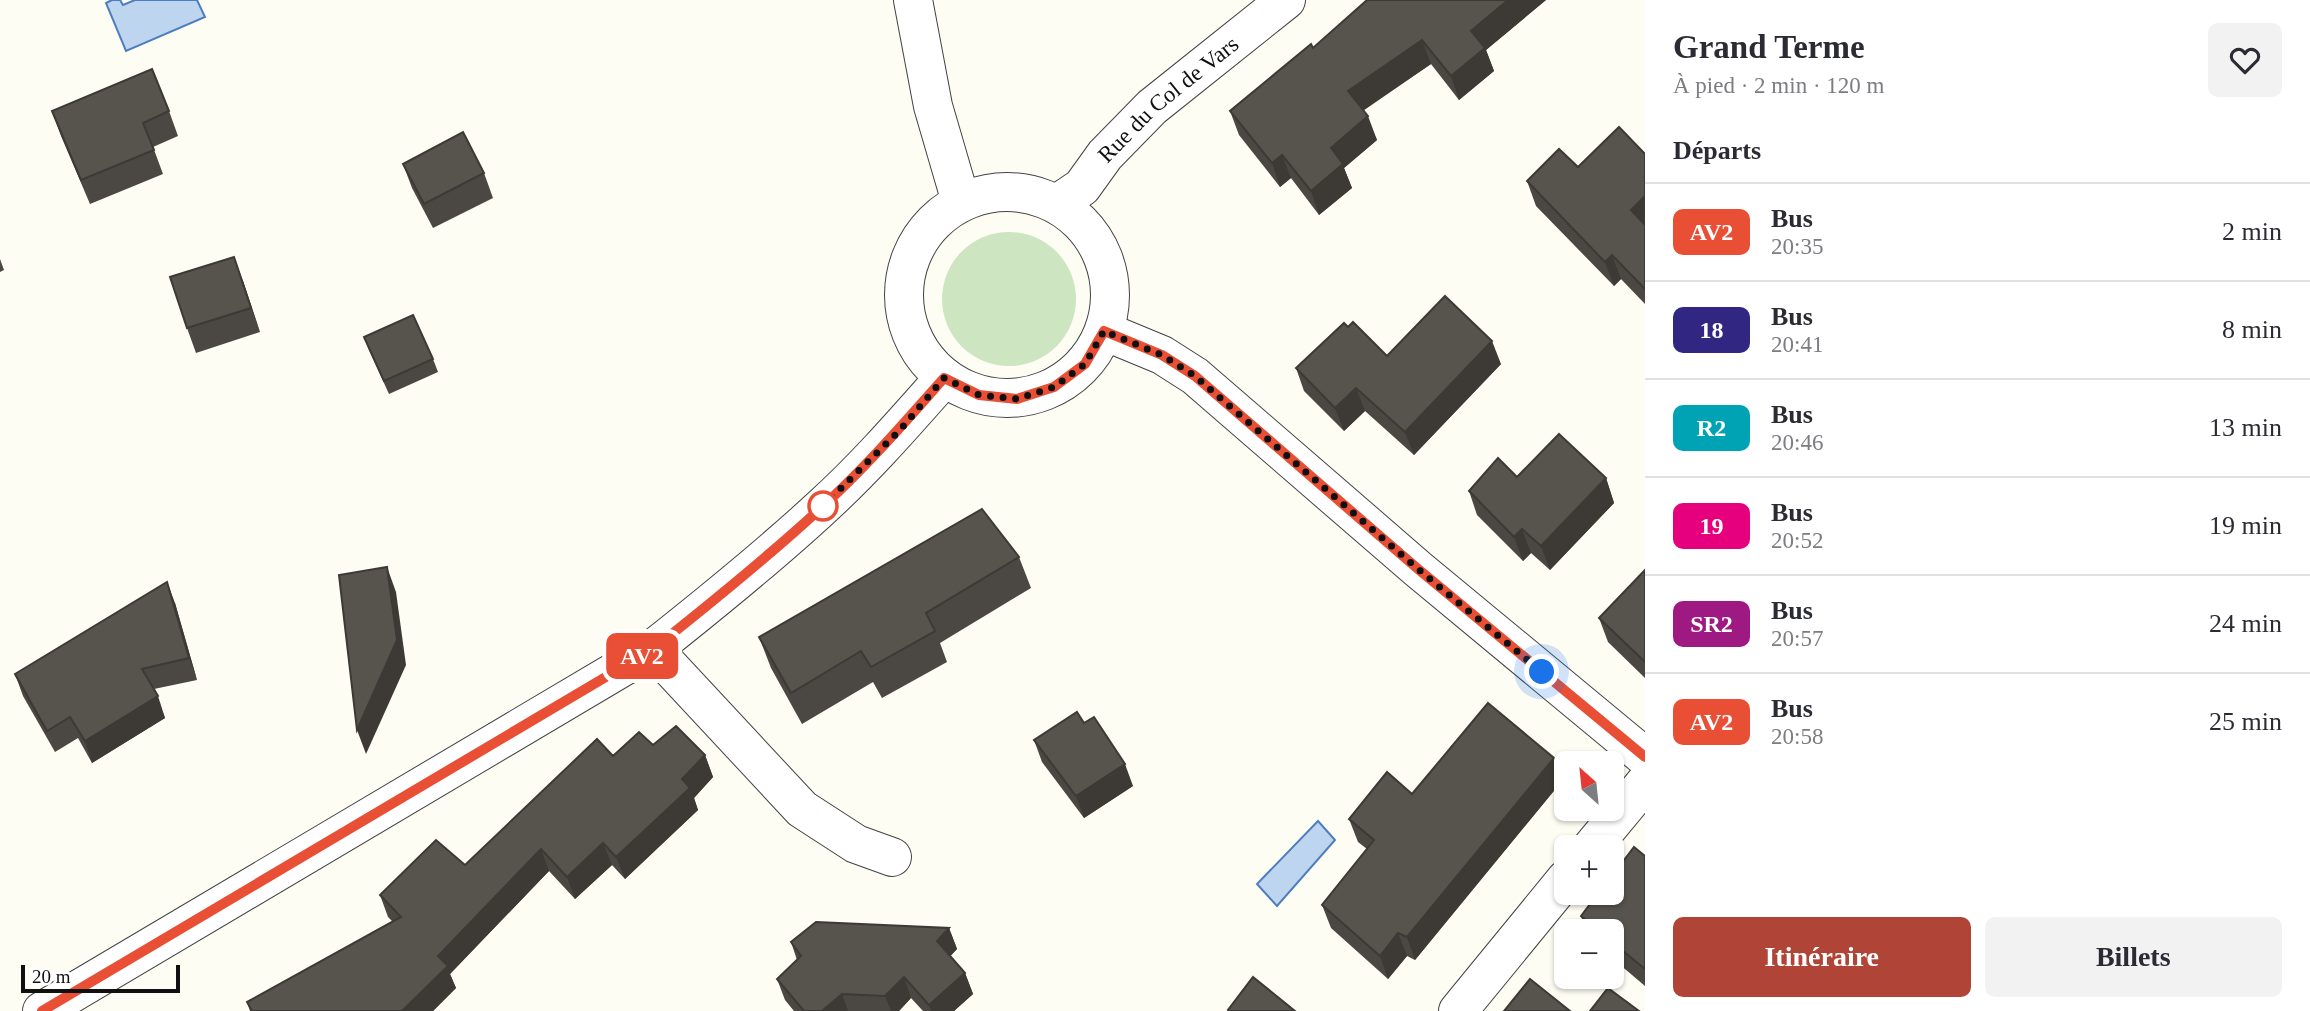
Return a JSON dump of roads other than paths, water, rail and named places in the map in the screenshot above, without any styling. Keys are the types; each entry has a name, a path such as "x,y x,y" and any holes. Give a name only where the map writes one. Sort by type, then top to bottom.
{"street":[{"path":"913,0 933,106 961,202"},
{"name":"Rue du Col de Vars","path":"1057,204 1082,187 1105,155 1152,107 1286,0"},
{"path":"992,193 1026,193 1057,204 1080,222 1098,245 1108,273 1111,302 1104,331 1085,364 1054,387 1017,399 979,395 944,378 923,357 909,331 903,301 906,271 917,243 936,220 961,202 992,193"},
{"path":"1104,331 1162,355 1195,376 1418,569 1645,757"},
{"path":"53,1008 653,649 730,587 823,506 900,430 944,378"},
{"path":"653,649 802,809 856,844 892,857"},
{"path":"1602,835 1645,783"},
{"path":"1458,1011 1554,894"}],"water":[{"path":"120,0 123,5 135,0 197,0 205,17 126,51 106,3"},
{"path":"1318,821 1335,840 1277,906 1257,884"}]}
